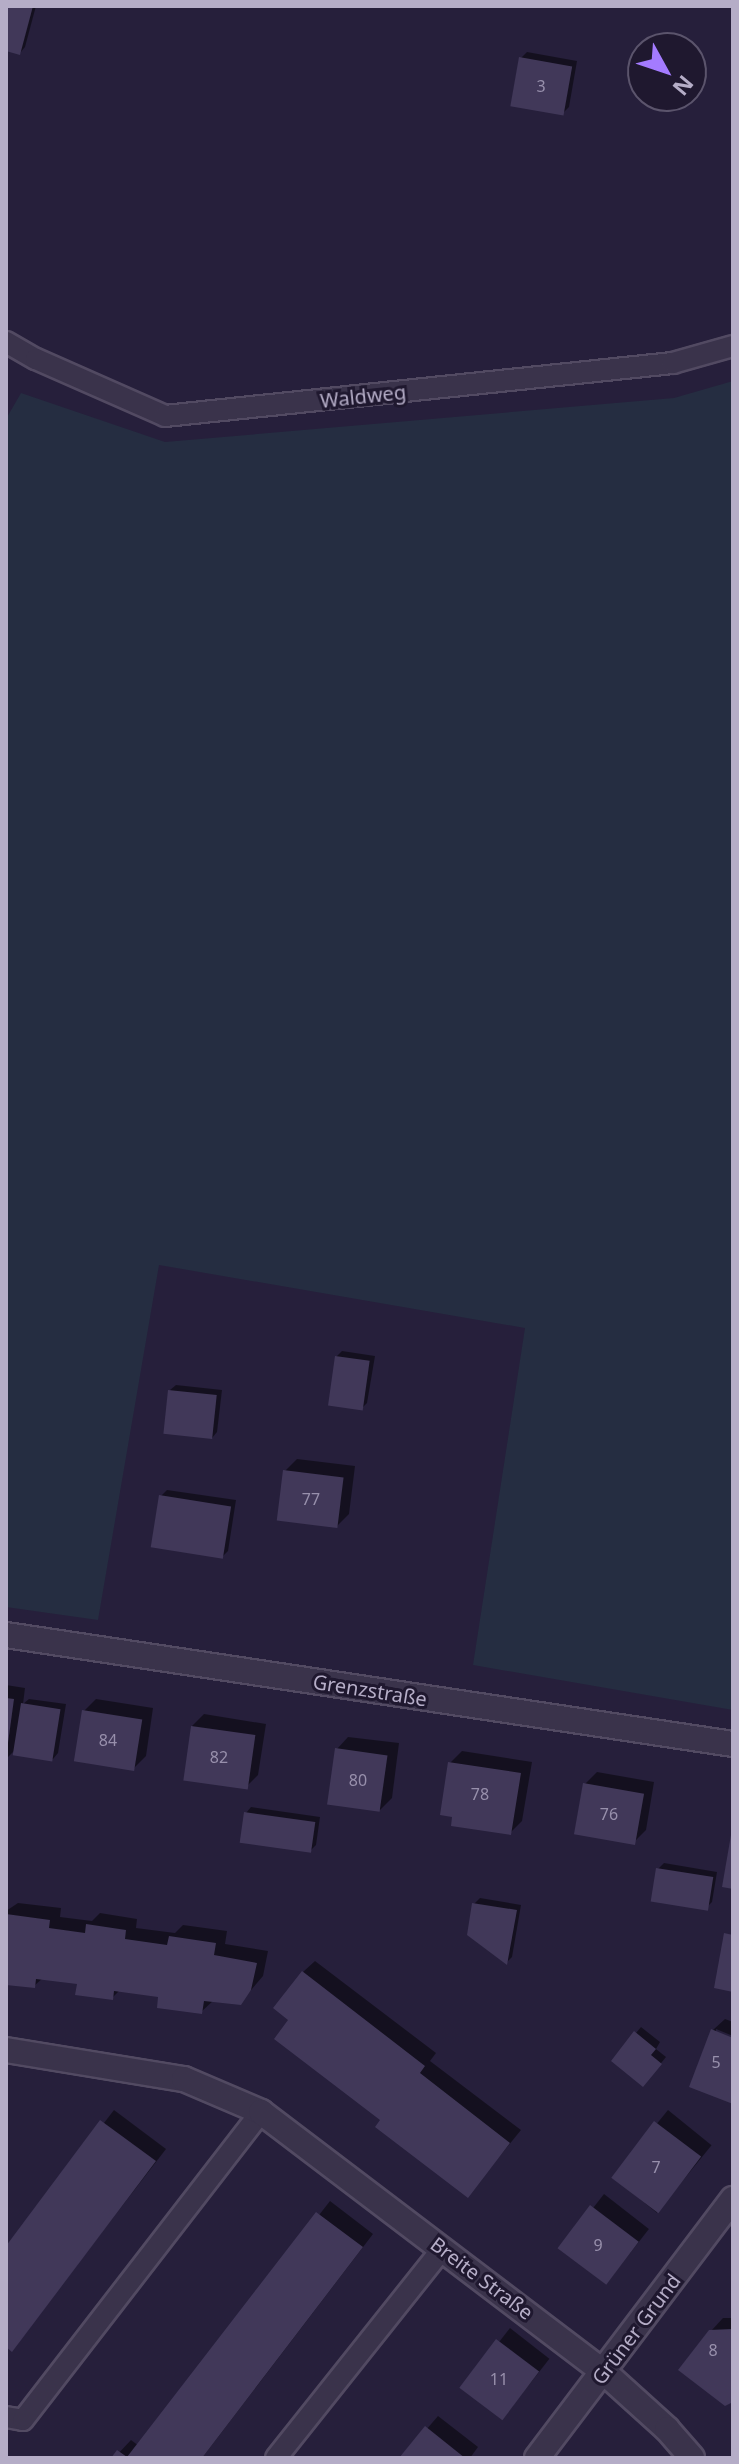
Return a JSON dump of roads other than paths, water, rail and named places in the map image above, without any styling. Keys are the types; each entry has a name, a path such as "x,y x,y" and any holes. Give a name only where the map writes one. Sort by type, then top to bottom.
{"street":[{"name":"Grenzstraße","path":"6,1635 733,1744"},
{"name":"Breite Straße","path":"6,2050 184,2079 261,2112 604,2372 667,2429 692,2458"},
{"name":"Grüner Grund","path":"537,2458 733,2199"}],"lane":[{"name":"Waldweg","path":"6,342 36,359 165,416 673,363 733,346"},
{"path":"6,2417 23,2420 261,2112"},
{"path":"276,2458 443,2248"}]}
